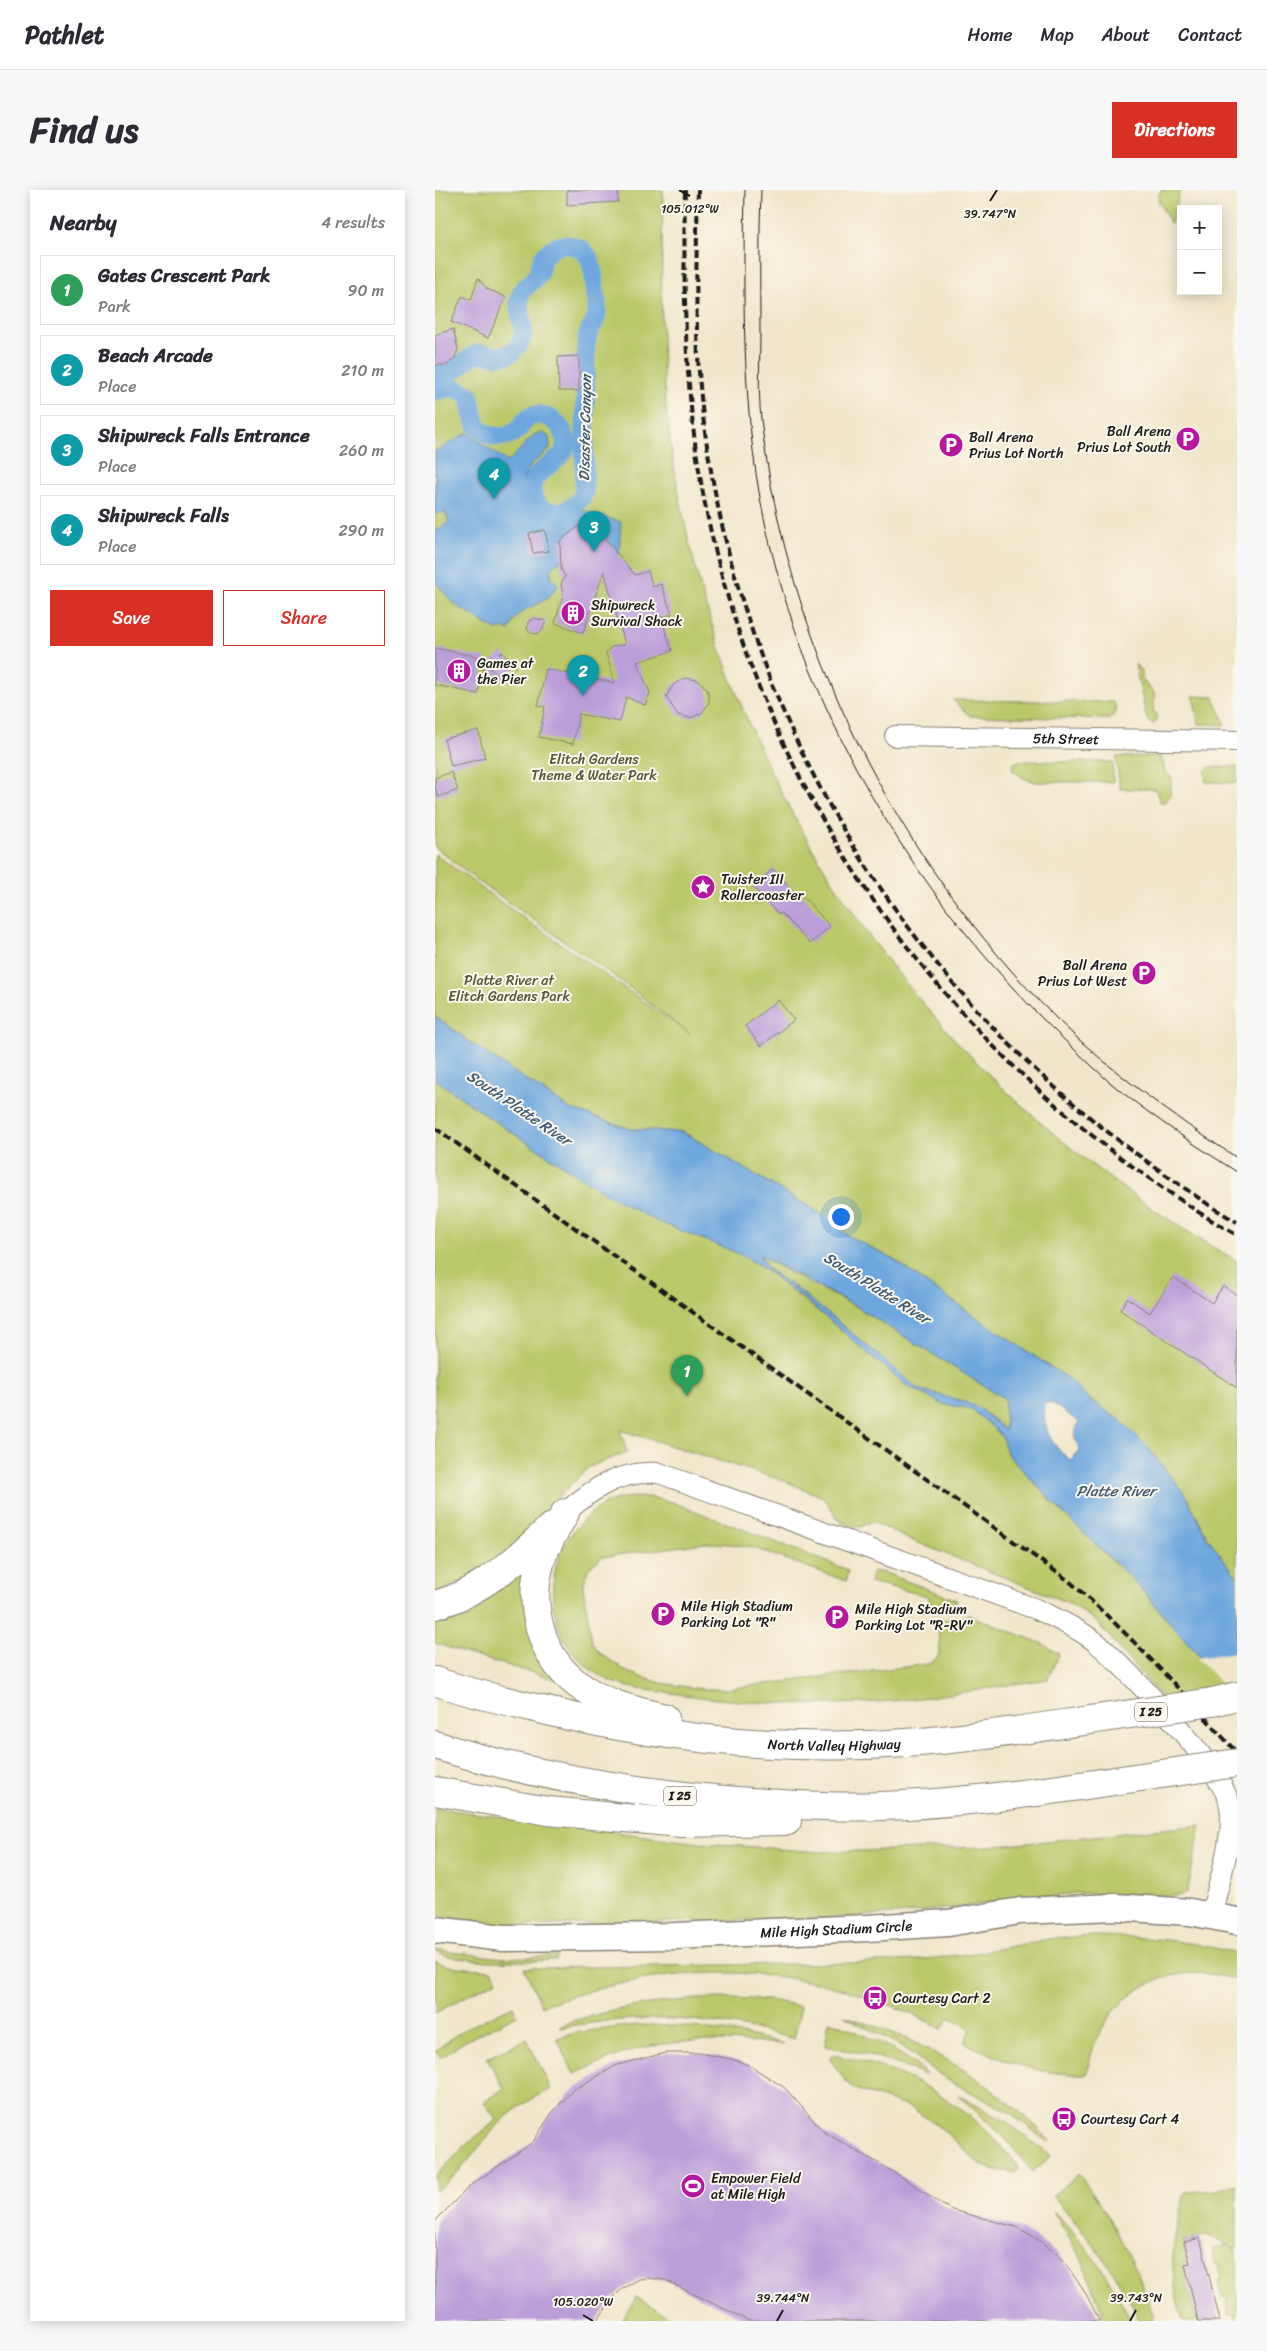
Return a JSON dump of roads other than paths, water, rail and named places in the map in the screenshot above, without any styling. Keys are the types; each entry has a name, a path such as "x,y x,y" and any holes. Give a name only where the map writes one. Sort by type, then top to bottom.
{"highway":[{"path":"435,1606 463,1594 509,1566 565,1513"},
{"path":"565,1513 541,1560 537,1577 536,1610 547,1647 559,1666 577,1684 608,1702 638,1712 669,1719 867,1745"},
{"name":"North Valley Highway","path":"435,1681 555,1714 650,1732 749,1743 867,1745 972,1738 1229,1699"},
{"name":"I 25","path":"435,1745 537,1773 609,1787 687,1796 821,1806 929,1804 1031,1794 1237,1763"},
{"path":"435,1791 548,1811 681,1823 818,1820 929,1804"}],"street":[{"name":"5th Street","path":"895,736 1237,741"},
{"path":"565,1513 601,1484 620,1477 640,1473 659,1473 1036,1609 1080,1631 1115,1661 1185,1735 1227,1794 1231,1807 1231,1823 1211,1915"},
{"name":"Mile High Stadium Circle","path":"435,1930 503,1938 674,1936 948,1923 1020,1911 1115,1907 1211,1915 1237,1921"}],"water":[{"path":"468,432 508,462 535,434 543,433 549,437 550,449 534,462 527,471 524,491 530,498 542,510 556,517 564,518 581,510 621,522 619,556 589,518 565,555 551,570 551,578 559,585 547,599 519,614 509,631 505,628 496,630 454,604 435,582 435,532 449,522 445,512 435,514 435,452"},
{"name":"Platte River","path":"435,1016 478,1048 570,1109 631,1129 683,1132 818,1212 847,1235 895,1260 927,1284 1070,1380 1088,1398 1121,1421 1148,1448 1187,1497 1207,1537 1237,1577 1237,1698 1138,1585 1066,1516 1008,1455 1001,1435 972,1409 942,1404 904,1384 807,1301 759,1265 737,1253 654,1220 608,1195 493,1120 435,1079","holes":["759,1255 857,1307 1005,1399 1005,1430 979,1408 962,1401 918,1389 797,1289 769,1270","1045,1402 1053,1404 1079,1422 1074,1434 1080,1452 1074,1455 1072,1461 1059,1450 1049,1436 1045,1420"]}],"waterway":[{"name":"Disaster Canyon","path":"435,372 443,373 455,370 479,353 503,356 515,349 523,337 523,326 519,308 521,293 538,275 541,262 548,252 555,247 564,245 574,246 585,253 589,258 594,277 597,310 586,345"},
{"name":"Disaster Canyon","path":"435,391 453,387 469,395 473,415 478,427 486,434 496,437 512,434 527,418 534,415 548,417 556,422 562,430 566,441 564,450 560,457 539,473 534,480 532,488 534,498 539,506 554,512 563,511 571,508 579,501 584,492 586,349"}],"tram line":[{"path":"745,190 745,341 749,417 759,492 777,571 802,649 834,724 872,796 915,865 964,931 1017,993 1101,1075 1118,1089 1176,1132 1237,1172"},
{"path":"761,190 760,398 761,419 775,503 795,585 823,665 858,743 899,817 946,889 998,956 1056,1018 1098,1057 1189,1126 1237,1158"}],"railway":[{"path":"685,190 685,280 688,369 697,456 704,501 714,545 740,637 775,726 818,811 868,892 925,969 988,1041 1057,1106 1132,1166 1196,1211 1237,1235"},
{"path":"698,190 697,337 704,424 724,533 755,639 797,741 848,838 910,929 980,1013 1058,1091 1145,1160 1237,1222"},
{"path":"435,1128 1069,1581 1135,1643 1237,1753"}],"place":[{"name":"Ball Arena Prius Lot South","path":"1188,439"},
{"name":"Ball Arena Prius Lot North","path":"951,445"},
{"name":"Shipwreck Falls","path":"494,499"},
{"name":"Shipwreck Falls Entrance","path":"594,552"},
{"name":"Shipwreck Survival Shack","path":"573,613"},
{"name":"Games at the Pier","path":"459,671"},
{"name":"Beach Arcade","path":"583,696"},
{"name":"Twister III Rollercoaster","path":"703,887"},
{"name":"Ball Arena Prius Lot West","path":"1144,973"},
{"name":"Gates Crescent Park","path":"687,1396"},
{"name":"Mile High Stadium Parking Lot \"R\"","path":"663,1614"},
{"name":"Mile High Stadium Parking Lot \"R-RV\"","path":"837,1617"},
{"name":"Courtesy Cart 2","path":"875,1998"},
{"name":"Courtesy Cart 4","path":"1064,2119"},
{"name":"Empower Field at Mile High","path":"693,2186"}],"park label":[{"name":"Elitch Gardens Theme & Water Park","path":"594,768"},
{"name":"Platte River at Elitch Gardens Park","path":"509,988"}],"water label":[{"name":"South Platte River","path":"519,1108"},
{"name":"South Platte River","path":"877,1288"}]}
